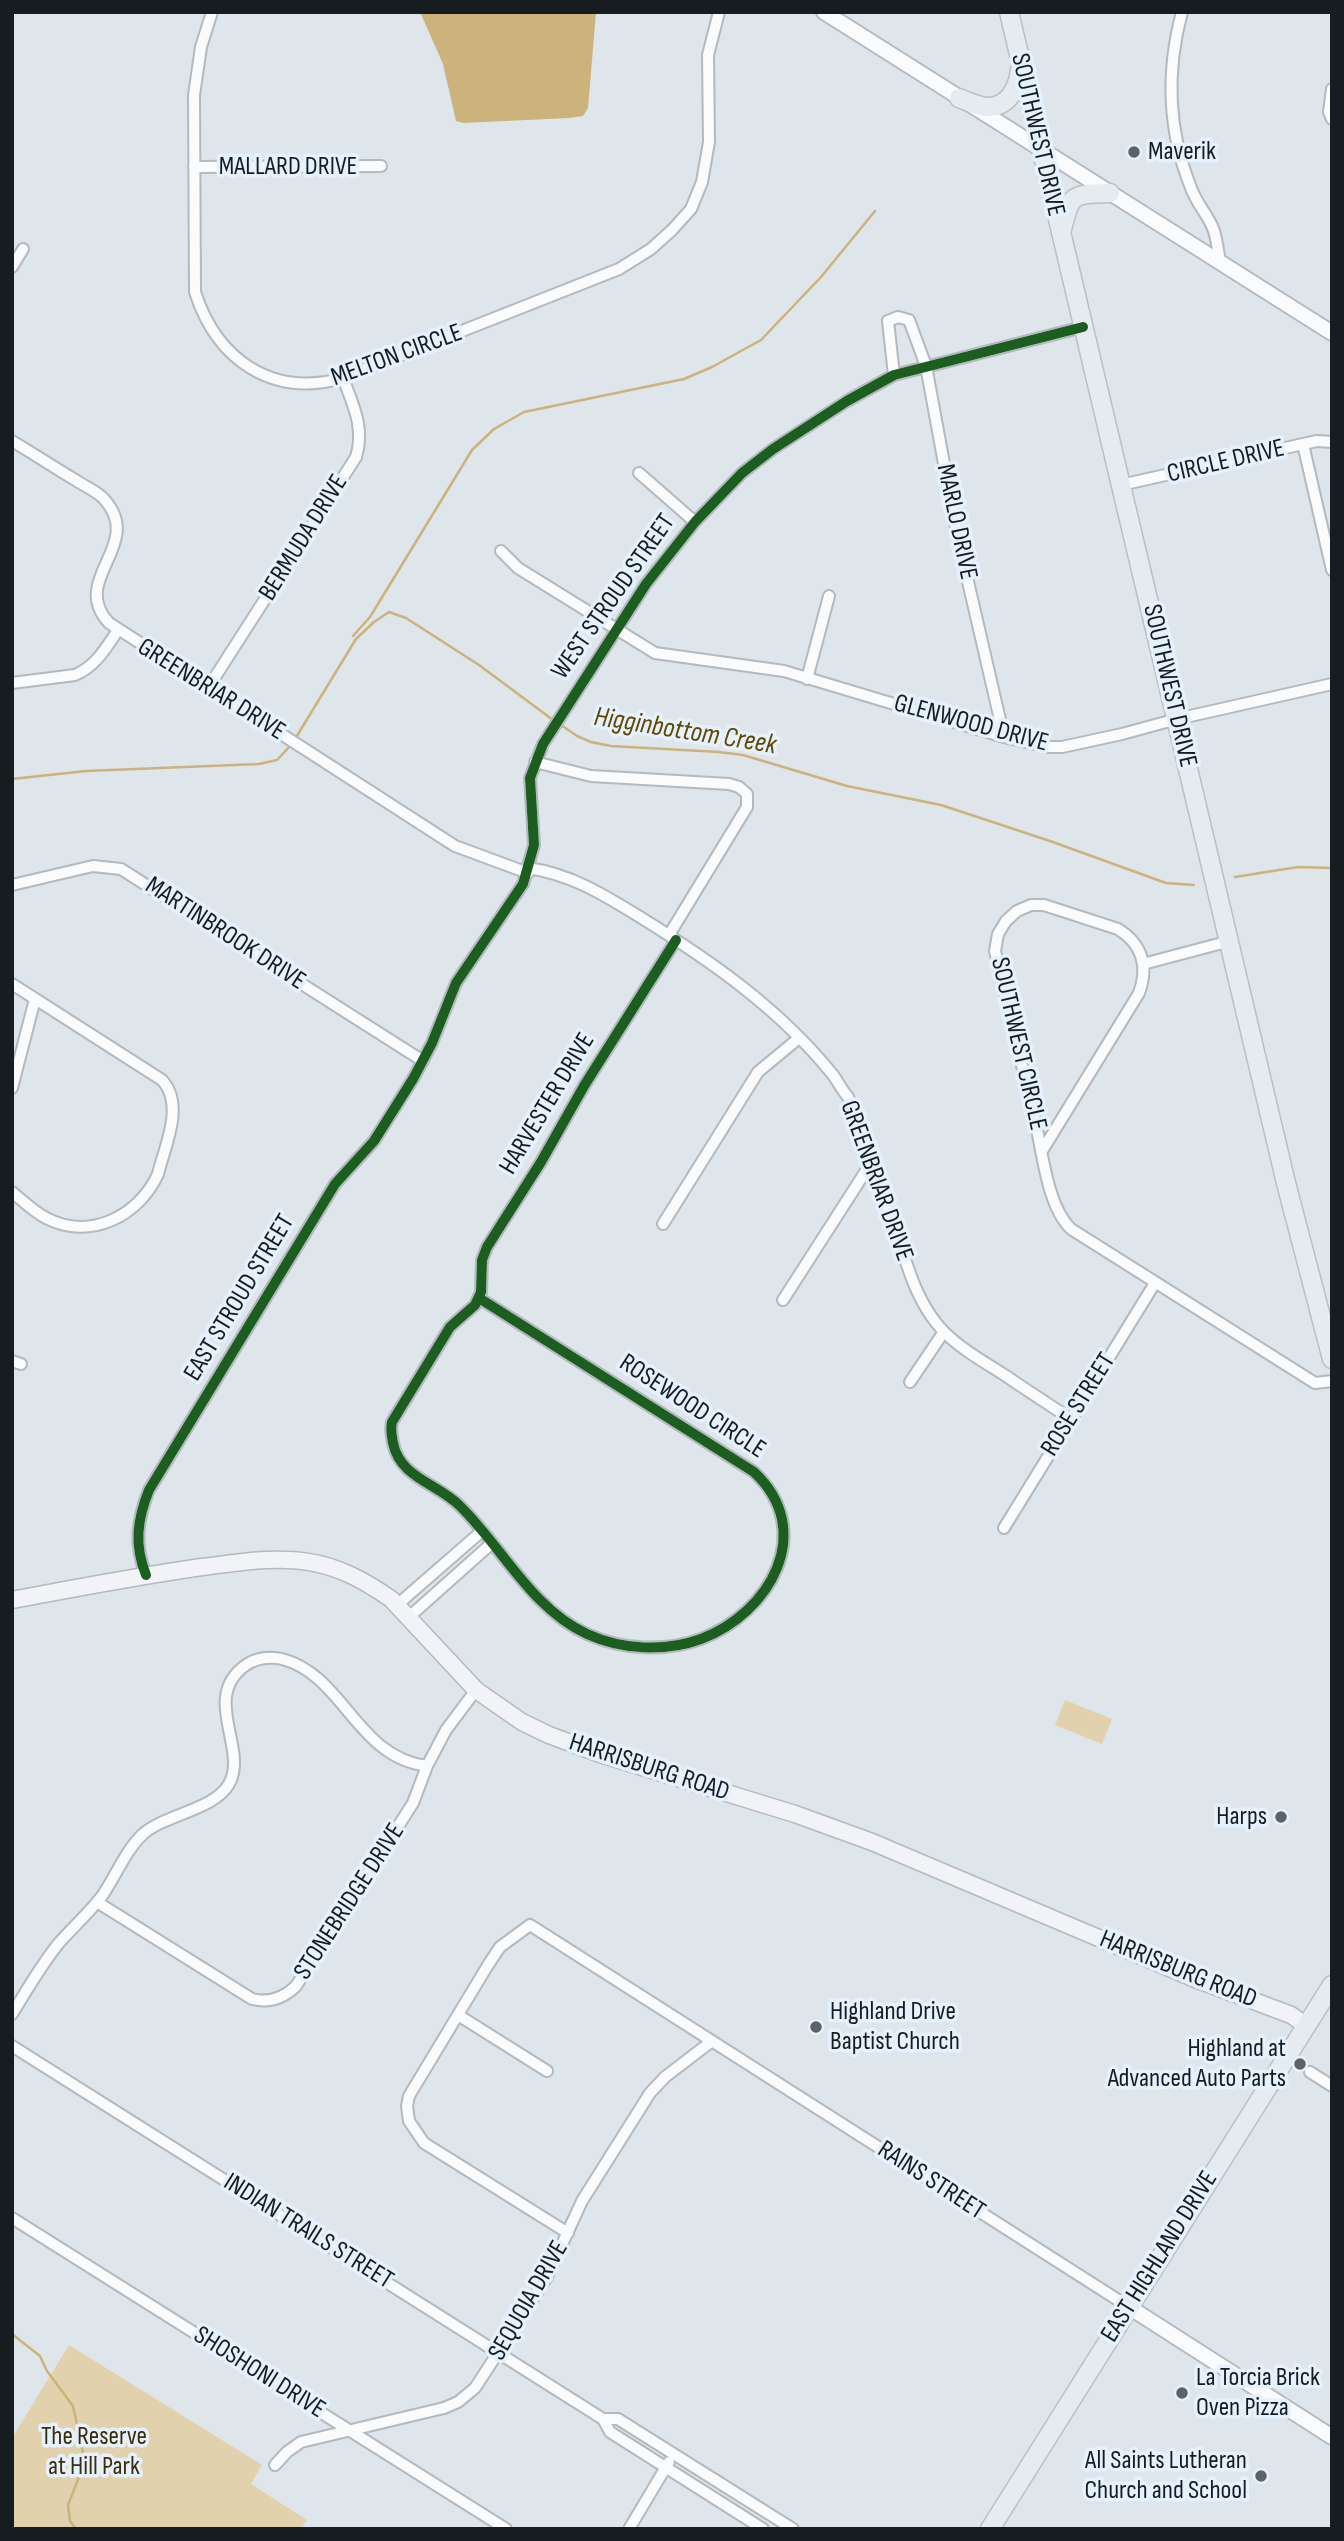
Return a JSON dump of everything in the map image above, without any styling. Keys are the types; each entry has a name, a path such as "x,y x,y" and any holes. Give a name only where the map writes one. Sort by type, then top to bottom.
{"main road":[{"name":"SOUTHWEST DRIVE","path":"1009,12 1304,1256 1332,1359"},
{"path":"959,98 985,107 1005,100 1016,88 1020,63"},
{"path":"1060,236 1071,202 1086,193 1110,193"},
{"name":"HARRISBURG ROAD","path":"12,1600 146,1575 258,1560 306,1562 334,1568 358,1578 403,1611 476,1690 522,1722 558,1739 862,1838 1193,1978 1291,2015 1307,2026"},
{"name":"EAST HIGHLAND DRIVE","path":"990,2529 1332,1985"}],"street":[{"name":"MELTON CIRCLE","path":"212,12 201,47 194,95 195,292 205,318 217,337 242,363 270,379 304,385 323,384 343,378 619,269 651,249 691,209 702,182 709,142 708,55 719,12"},
{"path":"824,12 1332,333"},
{"path":"1182,12 1174,48 1170,86 1175,136 1192,190 1213,228 1220,263"},
{"path":"1332,89 1329,112 1332,119"},
{"name":"MALLARD DRIVE","path":"194,167 381,166"},
{"path":"12,267 23,249"},
{"name":"MARLO DRIVE","path":"894,375 888,321 898,317 909,320 926,366 957,534 1004,737"},
{"name":"WEST STROUD STREET","path":"423,1060 456,983 519,892 528,870 535,832 529,787 543,744 615,629 646,584 695,522 742,473 773,449 821,416 894,375 1083,327"},
{"name":"BERMUDA DRIVE","path":"208,688 356,457 359,424 343,378"},
{"name":"GREENBRIAR DRIVE","path":"12,441 93,490 110,507 117,526 116,544 101,571 96,591 102,616 118,630 455,846 528,870 583,883 733,978 799,1038 833,1075 848,1097 916,1290 943,1333 966,1352 1071,1419"},
{"name":"CIRCLE DRIVE","path":"1121,485 1303,443 1332,442"},
{"path":"1303,443 1332,570"},
{"path":"639,473 695,522"},
{"name":"GLENWOOD DRIVE","path":"501,551 518,568 646,649 666,656 784,671 1004,737 1047,747 1062,747 1122,734 1332,684"},
{"path":"807,679 829,596"},
{"path":"12,683 82,672 96,662 118,630"},
{"name":"HARVESTER DRIVE","path":"478,1298 486,1248 541,1162 747,807 747,794 739,787 729,784 591,776 536,762"},
{"name":"MARTINBROOK DRIVE","path":"12,885 93,866 121,869 423,1060"},
{"name":"SOUTHWEST CIRCLE","path":"1143,964 1136,944 1118,929 1044,905 1031,905 1017,911 1006,921 998,934 995,944 996,959 1055,1206 1064,1222 1155,1283 1315,1383 1332,1381"},
{"path":"1042,1151 1139,993 1144,976 1143,964 1230,941"},
{"path":"12,984 162,1080 169,1087 174,1108 154,1185 136,1207 117,1219 81,1226 53,1221 33,1210 12,1192"},
{"path":"12,1088 35,999"},
{"path":"663,1224 758,1073 799,1038"},
{"name":"EAST STROUD STREET","path":"146,1575 138,1550 137,1534 139,1518 149,1490 335,1184 374,1141 423,1060"},
{"path":"783,1300 871,1163"},
{"name":"ROSE STREET","path":"1003,1528 1155,1283"},
{"name":"ROSEWOOD CIRCLE","path":"478,1298 754,1472 773,1493 785,1538 783,1553 766,1587 735,1620 702,1638 659,1648 606,1641 566,1623 542,1601 482,1531 458,1503 401,1466 390,1428 450,1327 470,1311 478,1298"},
{"path":"910,1382 943,1333"},
{"path":"403,1611 482,1531"},
{"path":"403,1611 492,1543"},
{"path":"12,2014 42,1965 97,1902 134,1844 156,1825 215,1798 229,1784 233,1768 226,1694 235,1675 250,1662 271,1657 292,1663 324,1684 378,1745 405,1760 427,1766"},
{"name":"STONEBRIDGE DRIVE","path":"97,1902 251,1999 279,1999 296,1986 384,1850 413,1803 427,1766 446,1730 476,1690"},
{"name":"RAINS STREET","path":"458,2015 500,1947 530,1925 1332,2437"},
{"path":"547,2071 458,2015 412,2089 407,2106 410,2124 425,2143 568,2233"},
{"name":"SEQUOIA DRIVE","path":"275,2465 301,2442 444,2409 475,2388 547,2277 582,2201 650,2093 665,2077 712,2041"},
{"name":"INDIAN TRAILS STREET","path":"12,2046 603,2419 610,2432 763,2529"},
{"path":"1310,2072 1332,2086"},
{"name":"SHOSHONI DRIVE","path":"12,2218 506,2529"},
{"name":"INDIAN TRAILS STREET","path":"603,2419 618,2419 793,2529"},
{"path":"633,2447 642,2434"},
{"path":"629,2529 674,2454"}],"green space":[{"path":"1065,1700 1112,1719 1102,1744 1055,1725"},
{"name":"The Reserve at Hill Park","path":"69,2345 262,2465 251,2484 307,2520 301,2529 12,2529 12,2438"}],"shaded area":[{"path":"420,12 596,12 588,108 583,116 463,123 456,121 443,64"}],"waterway":[{"path":"353,636 370,617 472,450 494,429 524,412 684,379 761,340 821,277 875,211"},
{"name":"Higginbottom Creek","path":"295,739 356,639 389,612 406,618 479,665 553,720"},
{"name":"Higginbottom Creek","path":"558,723 591,742 611,746 743,755 847,786 941,805 1166,883 1194,885"},
{"name":"Higginbottom Creek","path":"12,779 86,771 259,764 277,760 291,745"},
{"name":"Higginbottom Creek","path":"1235,877 1298,867 1332,868"},
{"path":"12,2334 40,2356 47,2371 73,2406 85,2462 68,2505 70,2521 76,2529"}],"cycle path":[{"path":"146,1575 138,1532 149,1490 335,1184 374,1141 413,1079 432,1043 456,983 523,884 534,845 530,778 543,744 646,584 695,522 742,473 773,449 847,401 894,375 1083,327"},
{"path":"479,1298 754,1472 773,1495 782,1519 783,1544 777,1568 765,1590 747,1610 726,1627 687,1643 644,1647 600,1639 567,1623 534,1593 460,1506 403,1464 397,1455 391,1433 392,1422 450,1327 475,1305 481,1292 482,1260 487,1247 676,940"}],"place":[{"name":"Maverik","path":"1134,152"},
{"name":"Harps","path":"1281,1817"},
{"name":"Highland Drive Baptist Church","path":"816,2027"},
{"name":"Highland at Advanced Auto Parts","path":"1300,2064"},
{"name":"La Torcia Brick Oven Pizza","path":"1182,2393"},
{"name":"All Saints Lutheran Church and School","path":"1261,2476"}]}
